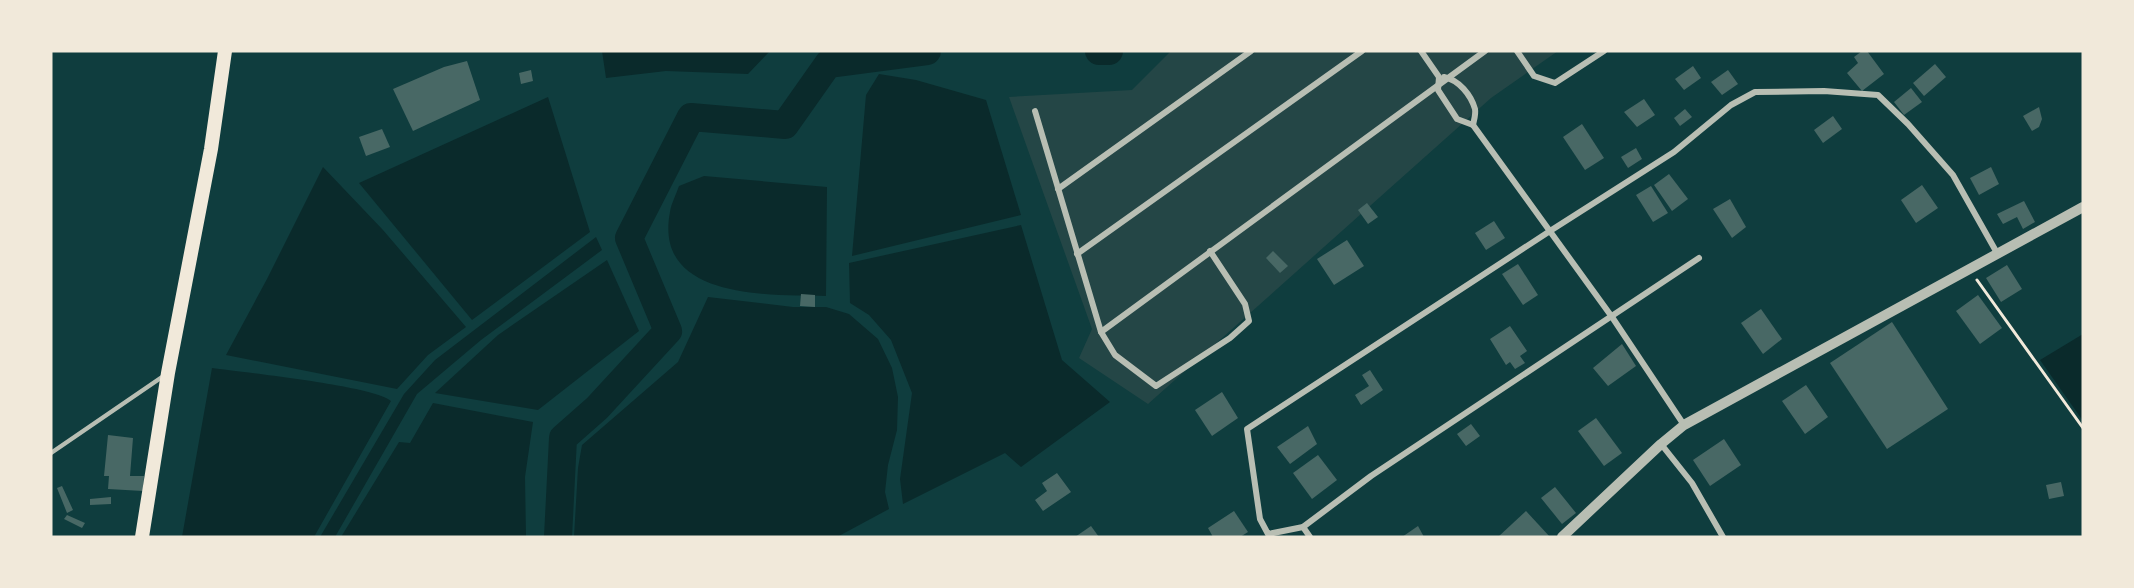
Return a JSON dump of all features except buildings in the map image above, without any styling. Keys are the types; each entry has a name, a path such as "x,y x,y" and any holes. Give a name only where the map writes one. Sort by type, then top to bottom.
{"main road":[{"path":"142,537 168,373 211,149 225,51"}],"street":[{"path":"1058,189 1251,51"},
{"path":"1077,254 1362,51"},
{"path":"1421,51 1439,80 1438,90 1457,119 1473,124 1612,317 1684,425"},
{"path":"1101,332 1439,80 1448,78 1485,51"},
{"path":"1517,51 1534,76 1556,83 1604,51"},
{"path":"1448,78 1459,84 1474,107 1476,114 1473,124"},
{"path":"1699,258 1371,476 1303,527 1268,534 1260,519 1247,429 1674,152 1731,105 1755,92 1824,91 1878,94 1908,124 1953,176 1997,253"},
{"path":"1035,111 1101,332 1115,355 1155,386 1230,338 1249,321 1245,304 1210,251"},
{"path":"1562,537 1684,425 2083,207"},
{"path":"1661,444 1692,483 1723,537"},
{"path":"1303,527 1310,537"}],"lane":[{"path":"51,453 168,373"}],"path":[{"path":"1969,268 2083,428"}],"shaded area":[{"path":"602,51 770,51 748,74 666,71 606,78"},
{"path":"1171,51 1558,51 1491,98 1148,404 1079,358 1092,329 1009,97 1132,90"},
{"path":"879,74 916,80 986,100 1021,215 852,256 866,95"},
{"path":"548,97 590,232 472,320 359,183"},
{"path":"323,167 383,230 466,327 428,355 397,389 226,355"},
{"path":"704,176 827,187 826,296 776,295 721,287 697,277 679,262 670,241 671,206 679,186"},
{"path":"1021,225 1062,360 1110,402 1021,467 1005,453 903,504 900,479 912,393 891,340 869,315 850,303 849,263"},
{"path":"596,237 602,250 481,340 417,394 335,537 320,537 404,394 435,360"},
{"path":"607,260 639,331 538,410 435,393 498,335"},
{"path":"708,297 793,307 826,307 849,314 878,339 892,368 898,397 897,430 888,465 885,492 889,509 837,537 574,537 578,468 582,445 678,362"},
{"path":"2083,334 2083,421 2040,360"},
{"path":"212,368 335,385 380,395 391,401 314,537 182,537"},
{"path":"433,403 533,422 525,477 526,537 341,537 399,442 410,443"}],"waterway":[{"path":"558,537 563,438 597,408 668,331 629,238 691,117 785,125 828,64 927,51"},
{"path":"1099,51 1109,51"}]}
